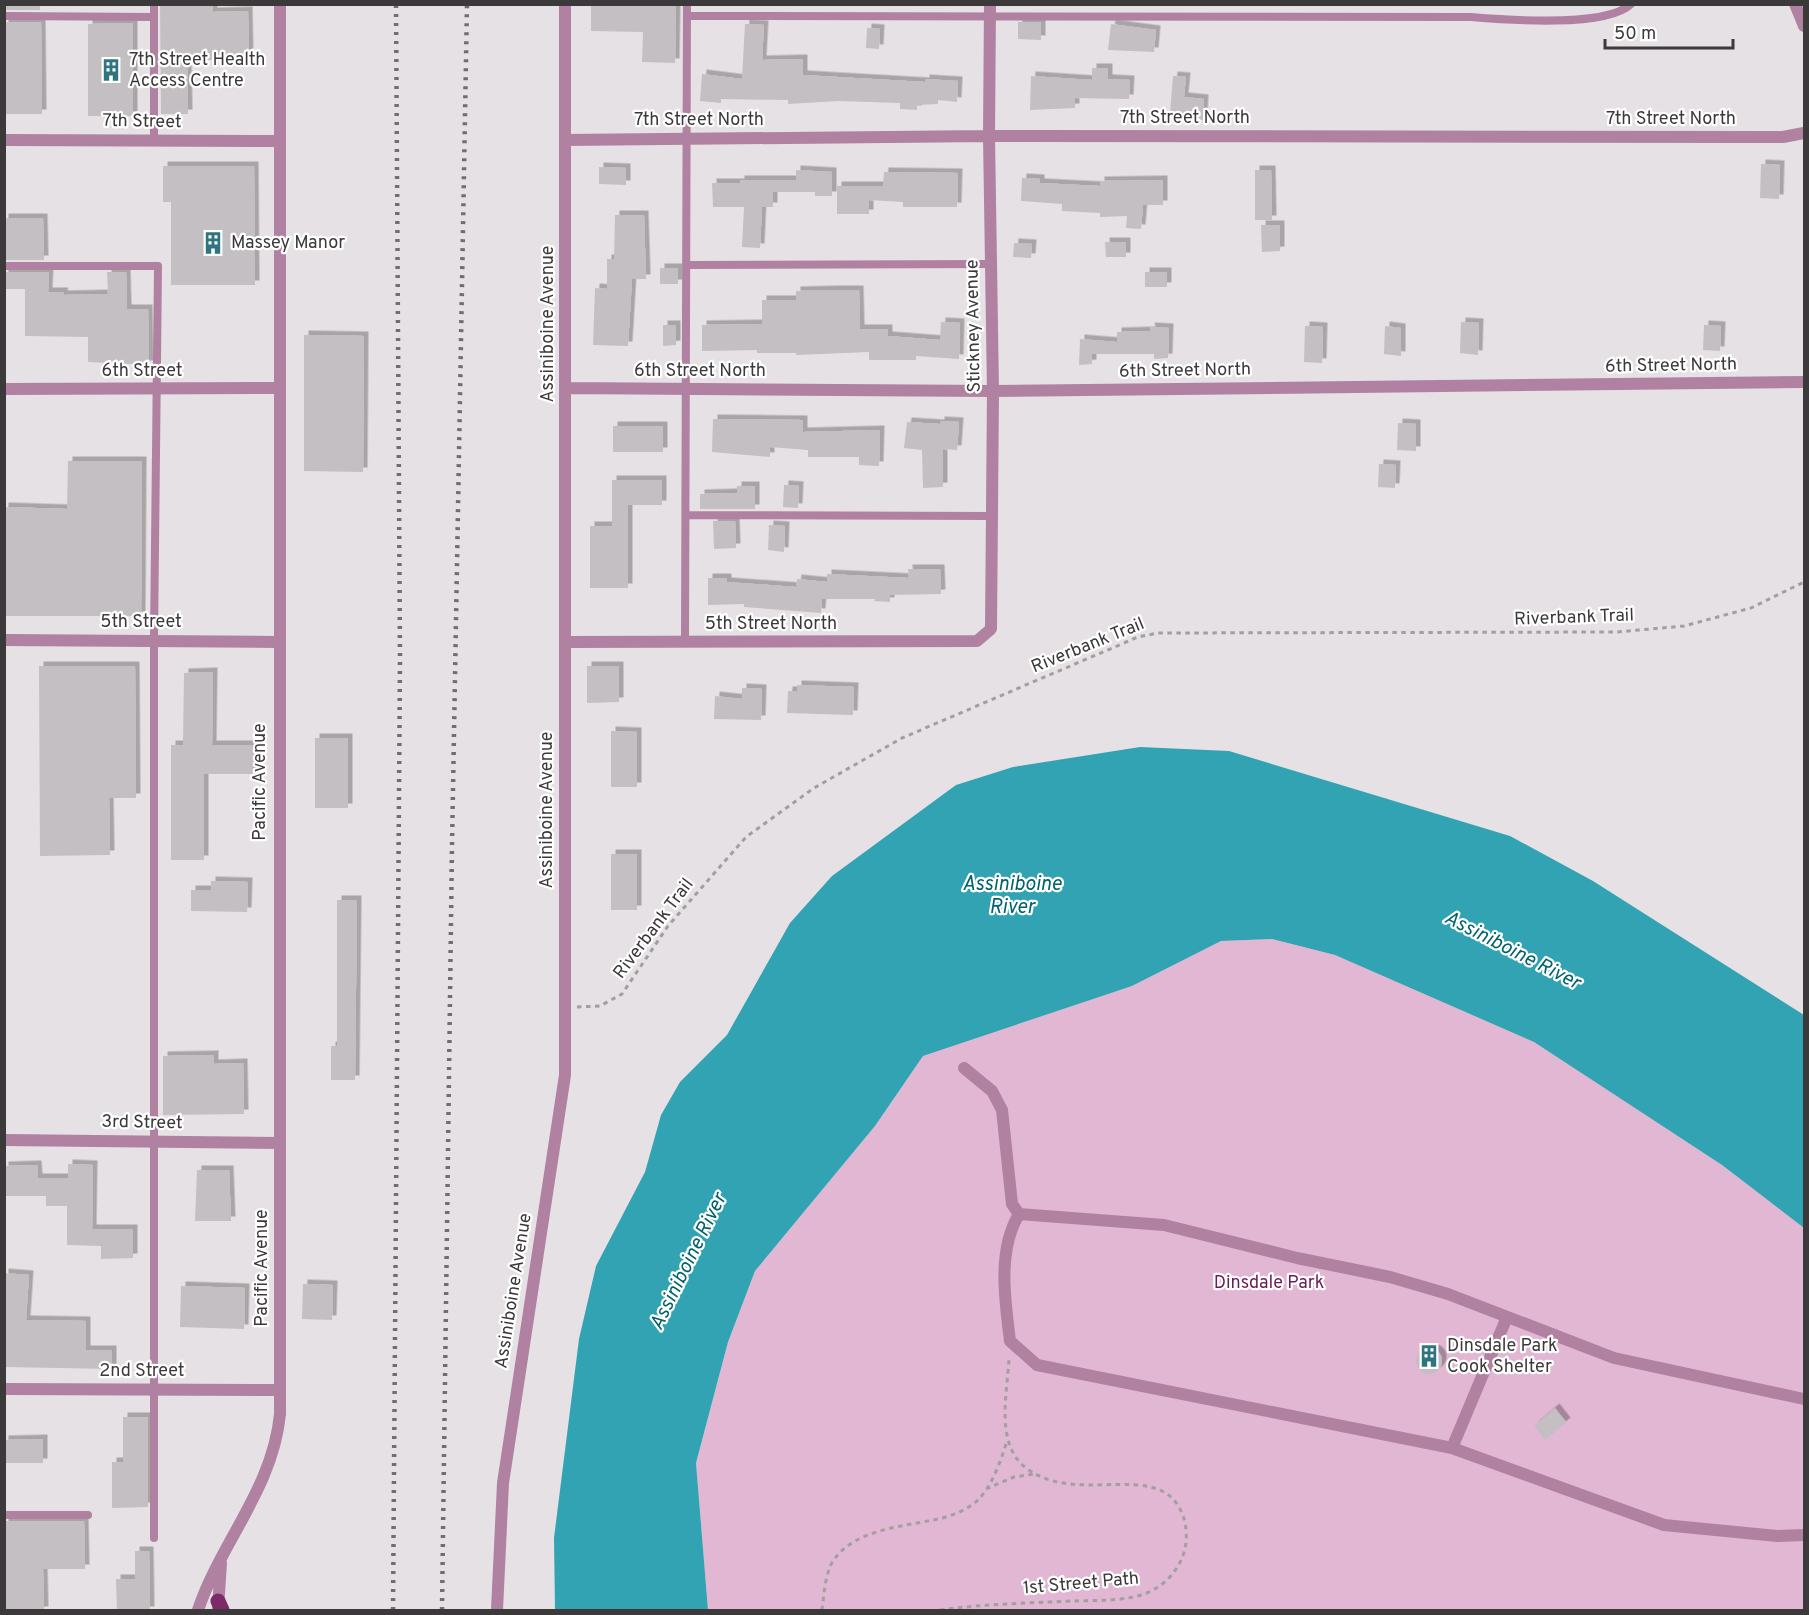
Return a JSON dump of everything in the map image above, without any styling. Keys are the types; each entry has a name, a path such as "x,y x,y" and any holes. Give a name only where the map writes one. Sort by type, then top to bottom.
{"street":[{"name":"Pacific Avenue","path":"198,1611 207,1583 225,1547 265,1477 277,1434 280,1390 278,642 280,4"},
{"name":"Assiniboine Avenue","path":"497,1611 503,1483 565,1075 565,4"},
{"path":"1795,4 1804,26"},
{"name":"Stickney Avenue","path":"977,641 991,629 993,391 989,136 990,10"},
{"name":"7th Street North","path":"565,140 989,136 1783,137 1804,133"},
{"name":"7th Street","path":"4,140 280,141"},
{"name":"6th Street North","path":"566,388 993,391 1804,382"},
{"name":"6th Street","path":"4,389 279,388"},
{"name":"5th Street","path":"4,640 278,642"},
{"name":"5th Street North","path":"565,642 977,641"},
{"path":"964,1068 992,1091 1002,1110 1012,1204 1019,1214"},
{"name":"3rd Street","path":"4,1140 280,1143"},
{"path":"1019,1214 1164,1225 1296,1258 1390,1277 1448,1294 1614,1358 1804,1399"},
{"path":"1019,1214 1009,1231 1004,1293 1010,1341 1037,1365 1452,1448 1664,1525 1777,1536 1804,1535"},
{"path":"1452,1448 1507,1317"},
{"name":"2nd Street","path":"4,1389 280,1390"},
{"name":"Pacific Avenue","path":"220,1607 225,1547"}],"lane":[{"path":"153,4 154,140"},
{"path":"685,642 688,389 687,4"},
{"path":"687,16 990,10 1471,17 1520,21 1609,17 1624,11 1631,4"},
{"path":"4,16 153,17"},
{"path":"688,265 991,264"},
{"path":"4,266 158,266 154,640 154,1538"},
{"path":"687,515 992,516"},
{"path":"4,1515 88,1515"}],"path":[{"name":"Riverbank Trail","path":"565,1007 600,1006 622,994 668,927 746,837 814,788 903,738 1138,637 1158,633 1617,632 1684,626 1751,608 1804,582"},
{"name":"1st Street Path","path":"940,1611 977,1605 1132,1597 1163,1584 1175,1572 1182,1557 1187,1537 1185,1519 1178,1505 1166,1492 1151,1486 1073,1484 1036,1473 1026,1467 1014,1454 1008,1440 1005,1422 1010,1341"},
{"path":"822,1611 825,1585 833,1562 850,1543 867,1535 943,1518 961,1511 979,1499 985,1490 1008,1440"},
{"path":"985,1490 1014,1477 1036,1473"}],"green space":[{"name":"Dinsdale Park","path":"1272,939 1335,955 1534,1042 1722,1165 1804,1228 1804,1610 708,1610 696,1463 728,1342 755,1271 875,1126 923,1056 1132,986 1221,941"}],"water":[{"name":"Assiniboine River","path":"1140,747 1229,751 1510,836 1593,881 1804,1015 1804,1228 1722,1165 1534,1042 1335,955 1272,939 1221,941 1132,986 923,1056 875,1126 755,1271 728,1342 696,1463 708,1610 555,1610 554,1538 579,1339 596,1266 645,1172 661,1115 680,1082 727,1035 790,923 832,876 956,785 1013,767"}],"building":[{"path":"4,4 40,4 40,10 4,10"},
{"path":"160,4 213,4 213,12 248,11 249,60 187,60 188,114 161,114"},
{"path":"591,4 676,4 675,63 642,62 643,32 591,31"},
{"path":"4,22 41,22 42,114 4,114"},
{"path":"1018,22 1041,22 1041,40 1018,39"},
{"name":"7th Street Health Access Centre","path":"133,23 133,116 88,116 88,24"},
{"path":"745,24 764,25 762,60 803,59 803,75 925,82 925,79 958,81 957,102 938,100 938,104 917,105 917,110 900,109 900,103 838,101 788,104 788,100 721,99 721,103 700,101 702,74 742,79"},
{"path":"1111,24 1156,30 1154,52 1108,50"},
{"path":"867,28 880,29 879,49 866,48"},
{"path":"1092,68 1108,68 1108,79 1130,80 1129,99 1075,98 1075,108 1030,110 1031,76 1092,80"},
{"path":"1173,76 1186,77 1184,97 1204,99 1203,120 1188,119 1188,115 1170,113"},
{"path":"1761,164 1780,165 1779,199 1760,198"},
{"name":"Massey Manor","path":"163,166 254,166 255,285 171,285 171,202 163,202"},
{"path":"599,167 626,168 626,185 599,184"},
{"path":"796,170 832,172 832,196 815,196 815,192 773,192 773,207 762,207 760,248 742,247 744,207 713,207 712,183 740,183 740,180 796,180"},
{"path":"1255,170 1271,170 1272,220 1255,220"},
{"path":"884,172 958,173 957,207 903,207 903,202 869,200 869,214 837,214 837,186 883,186"},
{"path":"1022,178 1040,179 1040,183 1100,186 1100,181 1163,180 1163,205 1143,205 1141,229 1126,228 1127,216 1100,217 1100,213 1062,211 1062,204 1021,201"},
{"path":"615,215 644,215 646,279 632,279 628,346 593,345 595,288 607,289 607,259 614,259"},
{"path":"4,218 43,218 44,260 4,260"},
{"path":"1261,225 1280,225 1280,251 1262,252"},
{"path":"1105,242 1126,242 1126,257 1106,257"},
{"path":"1014,243 1032,244 1031,258 1013,257"},
{"path":"660,268 678,268 678,284 660,284"},
{"path":"4,272 49,272 48,292 64,292 63,295 108,294 107,272 126,272 127,309 148,309 149,365 88,362 88,337 25,336 25,289 4,289"},
{"path":"1145,272 1167,272 1167,287 1145,287"},
{"path":"859,290 860,329 888,329 888,336 940,340 941,322 960,323 959,359 916,356 916,360 869,360 869,352 796,355 796,353 757,353 757,350 702,351 702,325 762,324 762,300 796,300 796,291"},
{"path":"1461,322 1479,323 1478,355 1460,353"},
{"path":"663,325 676,325 676,345 663,346"},
{"path":"1704,325 1721,326 1720,351 1703,350"},
{"path":"1305,326 1323,327 1322,363 1304,362"},
{"path":"1385,326 1401,328 1401,356 1384,354"},
{"path":"1150,327 1169,328 1168,358 1154,359 1154,354 1092,354 1092,364 1079,365 1080,339 1117,342 1117,332 1151,331"},
{"path":"304,335 364,336 363,472 304,471"},
{"path":"713,419 803,420 803,432 880,430 879,466 859,465 859,457 808,457 808,450 770,447 770,457 712,452"},
{"path":"940,421 959,422 957,450 943,449 943,487 923,488 922,450 904,448 907,422 940,424"},
{"path":"1398,423 1416,424 1416,451 1397,450"},
{"path":"613,426 663,426 663,452 613,452"},
{"path":"68,461 142,461 141,616 4,616 4,507 67,509"},
{"path":"1379,464 1396,465 1395,488 1378,487"},
{"path":"612,480 662,480 662,505 628,505 628,588 590,588 590,526 612,526"},
{"path":"784,485 799,486 798,508 783,507"},
{"path":"737,486 755,486 755,509 700,509 700,494 737,493"},
{"path":"713,521 735,521 736,548 714,549"},
{"path":"769,525 785,526 784,552 768,550"},
{"path":"908,569 940,569 941,594 890,595 890,602 874,601 875,599 822,599 821,613 744,607 744,604 708,605 708,578 727,578 727,582 796,587 797,579 827,582 827,574 909,578"},
{"path":"39,666 135,666 136,798 109,798 110,855 40,856"},
{"path":"587,666 619,666 619,702 587,703"},
{"path":"213,672 212,745 252,745 253,774 204,774 204,860 171,860 171,745 183,745 184,673"},
{"path":"797,685 854,687 853,715 787,713 788,691 797,691"},
{"path":"742,688 762,689 761,720 714,719 715,696 742,699"},
{"path":"611,731 637,732 637,787 611,787"},
{"path":"315,738 348,738 348,808 315,808"},
{"path":"611,854 637,854 637,910 611,910"},
{"path":"211,881 248,882 247,912 191,911 191,890 211,890"},
{"path":"337,900 357,900 355,1080 331,1080 331,1046 337,1046"},
{"path":"214,1055 214,1064 243,1063 244,1114 163,1115 163,1056"},
{"path":"68,1164 93,1165 92,1229 133,1229 133,1258 101,1259 101,1246 67,1245 67,1206 46,1206 46,1196 4,1196 4,1166 37,1165 38,1178 68,1178"},
{"path":"197,1170 229,1170 231,1221 195,1221"},
{"path":"4,1273 29,1275 26,1320 86,1321 86,1350 112,1350 112,1369 4,1367"},
{"path":"303,1284 333,1285 332,1320 302,1319"},
{"path":"181,1286 245,1288 244,1329 180,1327"},
{"name":"Dinsdale Park Cook Shelter","path":"1429,1348 1438,1352 1442,1361 1438,1370 1429,1374 1420,1370 1416,1361 1420,1352"},
{"path":"1555,1408 1566,1422 1545,1440 1534,1426"},
{"path":"123,1417 148,1417 148,1507 112,1508 112,1462 123,1462"},
{"path":"43,1439 43,1463 4,1463 4,1440"},
{"path":"4,1521 84,1521 85,1569 43,1569 44,1611 4,1611"},
{"path":"135,1551 149,1551 150,1611 117,1611 116,1579 135,1579"}],"railway":[{"path":"393,1610 400,659 396,4"},
{"path":"442,1610 452,846 467,4"}],"place":[{"name":"7th Street Health Access Centre","path":"111,70"},
{"name":"Massey Manor","path":"213,243"},
{"name":"Dinsdale Park Cook Shelter","path":"1429,1356"}]}
